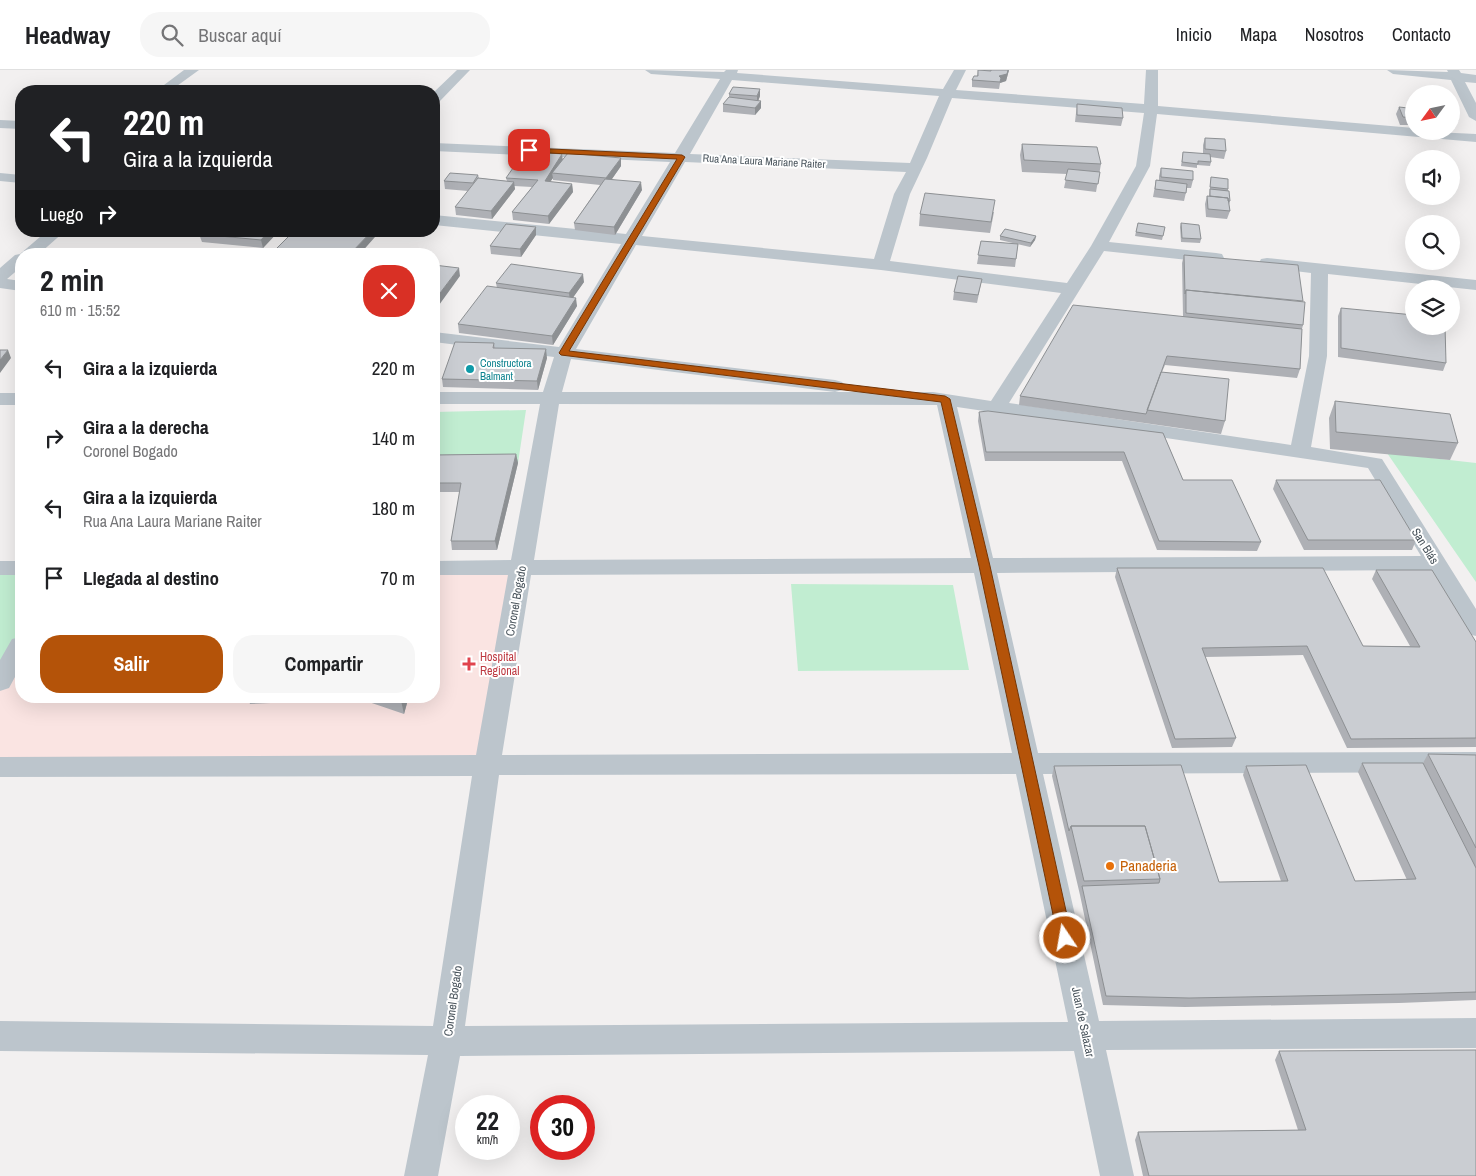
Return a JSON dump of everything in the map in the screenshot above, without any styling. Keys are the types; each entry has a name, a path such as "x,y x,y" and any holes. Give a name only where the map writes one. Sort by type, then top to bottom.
{"street":[{"path":"171,85 193,70"},
{"path":"440,93 464,70"},
{"path":"650,70 730,73 947,94 1476,138"},
{"path":"881,266 902,194 947,94 960,70"},
{"path":"996,408 1099,246 1143,166 1151,110 1152,70"},
{"path":"1393,70 1455,74 1476,79"},
{"name":"Coronel Bogado","path":"422,1176 447,1041 488,765 551,398 564,353 682,157 730,73"},
{"path":"1455,74 1476,116"},
{"path":"0,124 15,125"},
{"name":"Rua Ana Laura Mariane Raiter","path":"440,147 915,168"},
{"path":"0,177 15,178"},
{"path":"440,221 881,266 1071,288"},
{"path":"36,248 49,237"},
{"path":"1099,246 1233,260"},
{"path":"1253,262 1476,285"},
{"path":"0,276 15,264"},
{"path":"440,338 945,399 1300,452 1318,356 1320,269"},
{"path":"0,283 15,285"},
{"path":"440,398 945,399"},
{"path":"0,399 15,399"},
{"name":"Juan de Salazar","path":"945,399 984,566 1116,1176"},
{"name":"San Blás","path":"1300,452 1374,463 1476,628"},
{"path":"440,568 1436,563"},
{"path":"0,568 15,568"},
{"path":"0,682 15,656"},
{"path":"0,767 1476,762"},
{"path":"0,1036 447,1041 1476,1033"}],"shaded area":[{"name":"Hospital Regional","path":"440,568 521,568 487,765 0,767 0,682 15,656 15,703 440,703"}],"green space":[{"path":"526,410 518,463 440,464 440,412"},
{"path":"1387,453 1476,463 1476,582"},
{"path":"0,568 15,568 15,656 0,682"},
{"path":"791,584 953,585 969,670 798,671"}],"building":[{"path":"978,70 1008,70 1007,74 999,76 1001,78 1000,82 972,80 974,76 978,76"},
{"path":"733,87 760,89 757,96 729,94"},
{"path":"729,97 761,101 755,108 723,104"},
{"path":"1077,104 1122,108 1123,118 1077,115"},
{"path":"1399,107 1405,108 1405,117 1403,117"},
{"path":"1205,138 1225,139 1226,151 1205,149"},
{"path":"1022,144 1097,147 1101,164 1024,160"},
{"path":"525,151 562,154 545,181 572,184 548,216 512,212 538,180 506,178"},
{"path":"1183,152 1210,154 1211,162 1198,161 1198,164 1182,162"},
{"path":"568,153 621,158 606,178 552,173"},
{"path":"1161,168 1193,171 1193,180 1161,177"},
{"path":"1068,169 1100,172 1098,184 1065,180"},
{"path":"450,173 478,175 473,183 444,181"},
{"path":"1211,177 1228,179 1228,189 1210,187"},
{"path":"478,178 514,182 491,211 455,207"},
{"path":"605,179 641,182 614,227 574,223"},
{"path":"1156,180 1187,184 1186,193 1155,189"},
{"path":"1210,189 1229,191 1230,201 1228,201 1228,198 1210,196"},
{"path":"925,193 995,200 991,222 920,214"},
{"path":"1207,196 1228,198 1230,211 1208,209"},
{"path":"1138,223 1165,227 1163,236 1136,232"},
{"path":"1181,223 1199,225 1201,239 1182,238"},
{"path":"506,224 536,227 520,249 490,246"},
{"path":"1005,229 1036,236 1031,243 1000,236"},
{"path":"230,237 264,237 261,240"},
{"path":"288,237 366,237 356,248 277,248"},
{"path":"981,241 1018,244 1016,259 978,255"},
{"path":"1184,255 1298,265 1303,301 1186,290 1185,294"},
{"path":"511,264 583,274 569,293 496,283"},
{"path":"440,266 459,268 440,293"},
{"path":"958,276 982,279 978,295 954,292"},
{"path":"487,286 576,298 552,336 458,324"},
{"path":"1186,290 1305,302 1303,325 1186,313"},
{"path":"1073,305 1302,329 1300,369 1167,356 1146,414 1020,396"},
{"path":"1341,308 1405,314 1405,335 1445,335 1446,363 1341,348"},
{"path":"455,342 494,343 493,348 546,349 537,381 442,379"},
{"path":"0,350 8,350 0,360"},
{"path":"1161,372 1229,379 1225,421 1147,410"},
{"path":"1335,401 1450,414 1458,443 1336,432"},
{"path":"988,411 1163,433 1183,480 1232,480 1261,542 1159,541 1124,452 986,452 979,412"},
{"path":"516,454 495,541 451,541 461,483 440,483 440,455"},
{"path":"1276,480 1380,480 1416,540 1308,540"},
{"path":"1117,568 1323,568 1363,646 1420,647 1376,570 1432,570 1476,642 1476,738 1351,739 1307,646 1202,648 1236,738 1175,739"},
{"path":"1428,754 1476,755 1476,848"},
{"path":"1362,763 1423,763 1476,868 1476,992 1189,998 1106,996 1082,886 1159,883 1160,879 1145,826 1071,826 1069,831 1054,766 1181,765 1219,882 1288,881 1246,766 1306,765 1355,881 1416,879"},
{"name":"Panaderia","path":"1071,826 1145,826 1160,879 1084,881"},
{"path":"1476,1050 1476,1176 1149,1176 1138,1132 1306,1130 1279,1051"}],"place":[{"name":"Constructora Balmant","path":"470,369"},
{"name":"Hospital Regional","path":"469,664"},
{"name":"Panaderia","path":"1110,866"}],"route":[{"path":"529,150 682,157 564,353 945,399 984,566 1065,938"}]}
